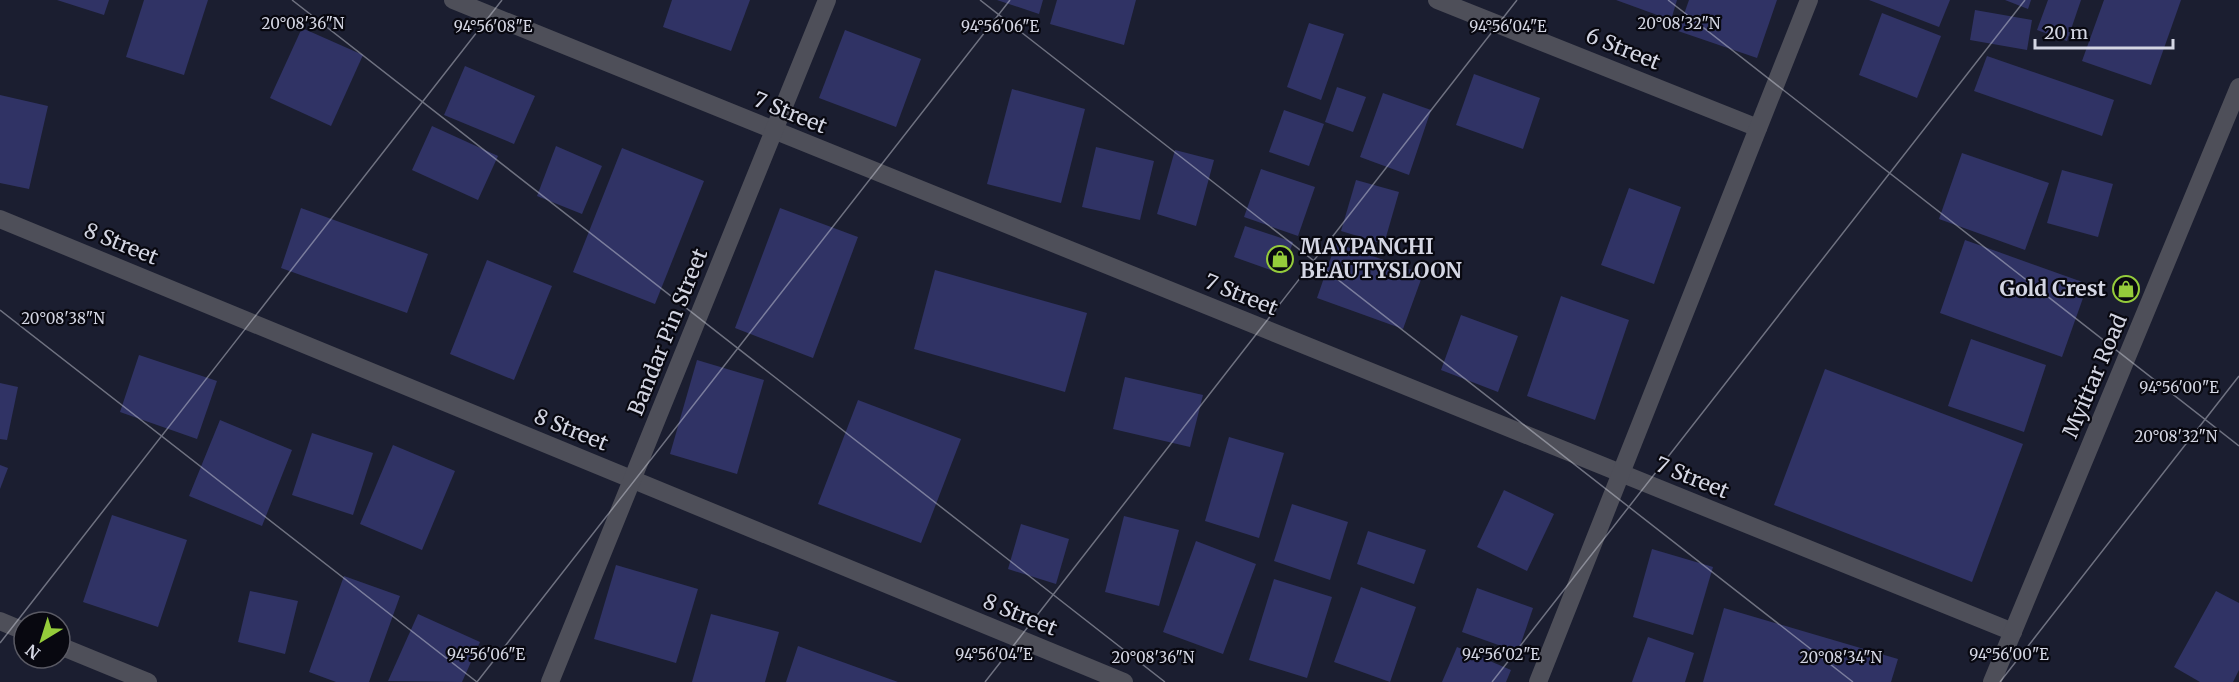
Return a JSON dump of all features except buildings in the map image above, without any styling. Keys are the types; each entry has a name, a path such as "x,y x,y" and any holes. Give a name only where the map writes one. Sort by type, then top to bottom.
{"street":[{"name":"7 Street","path":"453,0 2013,632"},
{"name":"Bandar Pin Street","path":"550,682 827,0"},
{"name":"6 Street","path":"1437,0 1758,128"},
{"path":"1538,682 1809,0"},
{"name":"Myittar Road","path":"1992,682 2239,87"},
{"name":"8 Street","path":"0,219 1124,682"},
{"path":"72,651 148,682"}],"place":[{"name":"MAYPANCHI BEAUTYSLOON","path":"1280,259"},
{"name":"Gold Crest","path":"2126,289"}]}
